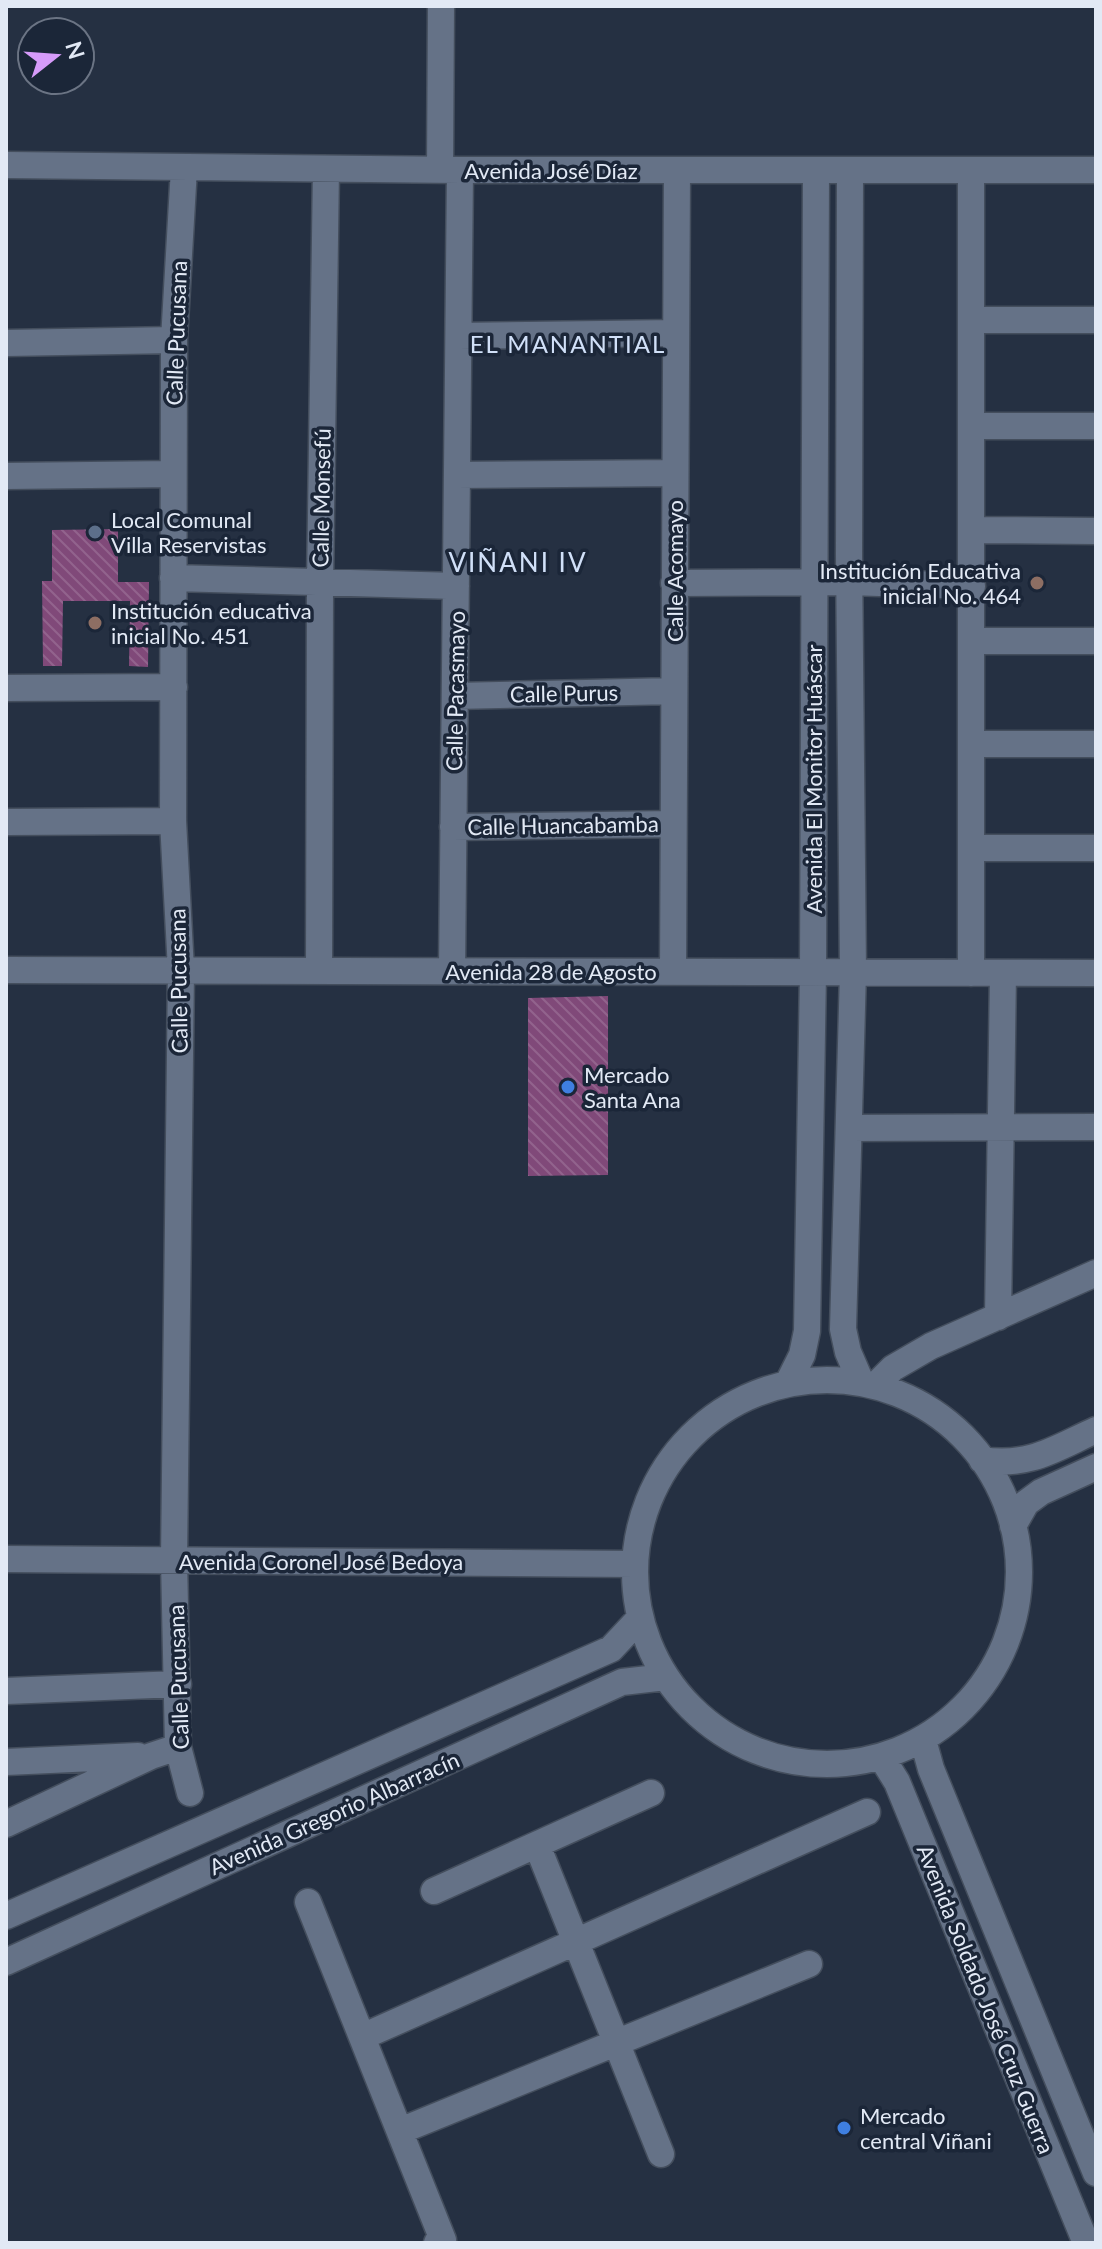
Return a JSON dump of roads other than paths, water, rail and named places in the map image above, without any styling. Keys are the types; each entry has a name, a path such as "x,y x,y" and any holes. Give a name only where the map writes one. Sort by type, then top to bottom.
{"street":[{"name":"Calle Pacasmayo","path":"441,6 459,336 452,971"},
{"name":"Avenida José Díaz","path":"6,165 450,170 1096,170"},
{"name":"Calle Pucusana","path":"184,168 174,340 173,474 173,821 181,970 174,1560 178,1747 190,1793"},
{"name":"Calle Monsefú","path":"319,971 326,169"},
{"path":"971,170 971,973"},
{"name":"Calle Acomayo","path":"673,972 677,171"},
{"name":"Avenida El Monitor Huáscar","path":"788,1383 802,1355 807,1331 813,972 816,171"},
{"name":"Avenida El Monitor Huáscar","path":"850,171 849,582 853,972 843,1329 848,1352 868,1384"},
{"path":"972,320 1096,320"},
{"path":"459,336 675,333"},
{"path":"6,343 174,340"},
{"path":"972,426 1096,426"},
{"path":"457,475 675,473"},
{"path":"6,476 173,474"},
{"path":"972,530 1096,531"},
{"path":"173,578 456,586"},
{"path":"674,583 849,582 972,586"},
{"path":"972,641 1096,641"},
{"path":"6,688 174,687"},
{"name":"Calle Purus","path":"455,696 674,691"},
{"path":"972,744 1096,744"},
{"path":"6,822 173,821"},
{"name":"Calle Huancabamba","path":"453,827 673,824"},
{"path":"971,848 1096,848"},
{"name":"Avenida 28 de Agosto","path":"6,970 1096,973"},
{"path":"998,1317 1003,973"},
{"path":"849,1128 1096,1127"},
{"path":"868,1384 906,1360 1096,1273"},
{"path":"824,1379 868,1384 896,1392 929,1409 958,1432 982,1460 1001,1491 1013,1526 1018,1562 1017,1599 1009,1634 994,1667 973,1697 947,1723 923,1740 882,1758 837,1765 797,1763 758,1752 722,1734 691,1708 666,1677 651,1649 640,1618 635,1580 637,1541 647,1504 664,1469 688,1438 728,1407 751,1394 788,1383 824,1379"},
{"path":"982,1460 1005,1463 1027,1461 1096,1430"},
{"path":"1013,1526 1026,1503 1041,1492 1096,1467"},
{"name":"Avenida Coronel José Bedoya","path":"6,1559 635,1564"},
{"name":"Avenida Gregorio Albarracín","path":"6,1916 611,1649 640,1618"},
{"name":"Avenida Gregorio Albarracín","path":"6,1962 622,1682 666,1677"},
{"path":"6,1691 178,1684"},
{"name":"Avenida Soldado José Cruz Guerra","path":"923,1740 931,1769 1096,2173"},
{"path":"6,1824 151,1756 178,1747"},
{"path":"6,1762 151,1756"},
{"name":"Avenida Soldado José Cruz Guerra","path":"882,1758 897,1782 1086,2243"},
{"path":"434,1891 651,1793"},
{"path":"362,2037 867,1812"},
{"path":"537,1845 661,2154"},
{"path":"308,1902 443,2240 437,2243"},
{"path":"400,2131 809,1964"}],"place":[{"name":"Local Comunal Villa Reservistas","path":"95,532"},
{"name":"Institución Educativa inicial No. 464","path":"1037,583"},
{"name":"Institución educativa inicial No. 451","path":"95,623"},
{"name":"Mercado Santa Ana","path":"568,1087"},
{"name":"Mercado central Viñani","path":"844,2128"}],"district":[{"name":"EL MANANTIAL","path":"568,343"},
{"name":"VIÑANI IV","path":"518,562"}]}
